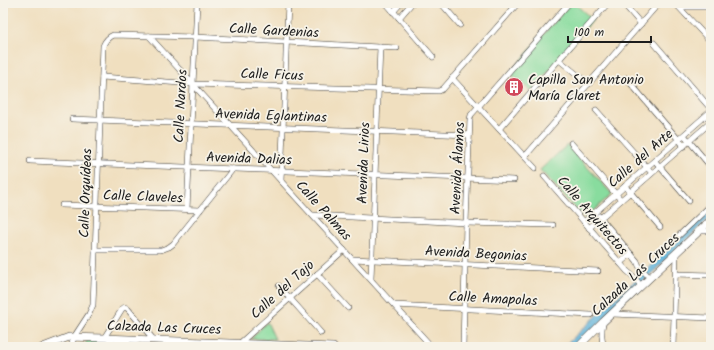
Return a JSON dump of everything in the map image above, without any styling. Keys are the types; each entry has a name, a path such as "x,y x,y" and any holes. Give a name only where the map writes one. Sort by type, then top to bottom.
{"street":[{"name":"Calle Nardos","path":"187,209 197,3"},
{"path":"281,181 288,3"},
{"path":"386,3 433,57"},
{"path":"393,12 401,3"},
{"path":"399,18 412,3"},
{"path":"441,3 460,25"},
{"path":"518,3 452,78 535,168"},
{"name":"Avenida Álamos","path":"463,347 469,135 471,115 569,3"},
{"path":"499,129 608,3"},
{"path":"623,3 640,24"},
{"path":"524,156 528,154 659,3"},
{"path":"677,5 711,7"},
{"path":"677,5 711,42"},
{"name":"Calle Gardenias","path":"110,36 150,36 397,48"},
{"name":"Calle Orquídeas","path":"71,347 74,338 93,305 103,46 110,36"},
{"name":"Calle Palmas","path":"150,36 432,347"},
{"path":"654,43 711,110"},
{"name":"Avenida Lirios","path":"371,279 380,47"},
{"path":"559,60 589,84"},
{"name":"Calle Ficus","path":"102,77 192,84 441,90 452,78"},
{"path":"626,78 684,146"},
{"path":"596,110 652,173"},
{"name":"Calle del Arte","path":"584,222 679,140 711,110"},
{"name":"Avenida Eglantinas","path":"72,119 469,135"},
{"name":"Calle del Arte","path":"589,228 711,122"},
{"path":"684,135 711,167"},
{"path":"571,143 621,200"},
{"name":"Avenida Dalias","path":"30,161 514,180"},
{"path":"655,161 689,201"},
{"path":"95,250 161,250 169,247 233,169"},
{"name":"Calle Arquitectos","path":"544,176 641,286"},
{"path":"625,186 660,227"},
{"name":"Calzada Las Cruces","path":"669,245 711,205"},
{"name":"Calle Claveles","path":"62,206 200,210"},
{"path":"596,212 650,278"},
{"path":"313,215 466,223 553,225"},
{"name":"Calzada Las Cruces","path":"578,347 711,220"},
{"path":"700,231 711,231"},
{"name":"Calle del Tajo","path":"239,345 344,250"},
{"path":"673,347 676,253"},
{"path":"620,263 631,254"},
{"name":"Avenida Begonias","path":"353,259 598,271"},
{"path":"634,277 642,269"},
{"path":"317,274 348,308"},
{"path":"676,274 711,275"},
{"path":"280,286 321,333"},
{"name":"Calle Amapolas","path":"394,305 591,315"},
{"path":"104,338 122,309 126,307 154,340"},
{"path":"612,314 711,318"},
{"path":"603,322 601,340 604,347"},
{"name":"Calzada Las Cruces","path":"43,347 65,339 74,338 154,340 239,345 333,347"}],"green space":[{"path":"571,3 574,3 593,20 531,91 510,73"},
{"path":"567,145 612,194 585,218 540,170"},
{"path":"267,322 275,339 251,339"},
{"path":"86,341 228,347 107,347 86,346"}],"water":[{"path":"711,209 711,216 582,341 575,347 561,347 570,341"}],"place":[{"name":"Capilla San Antonio María Claret","path":"514,87"}]}
